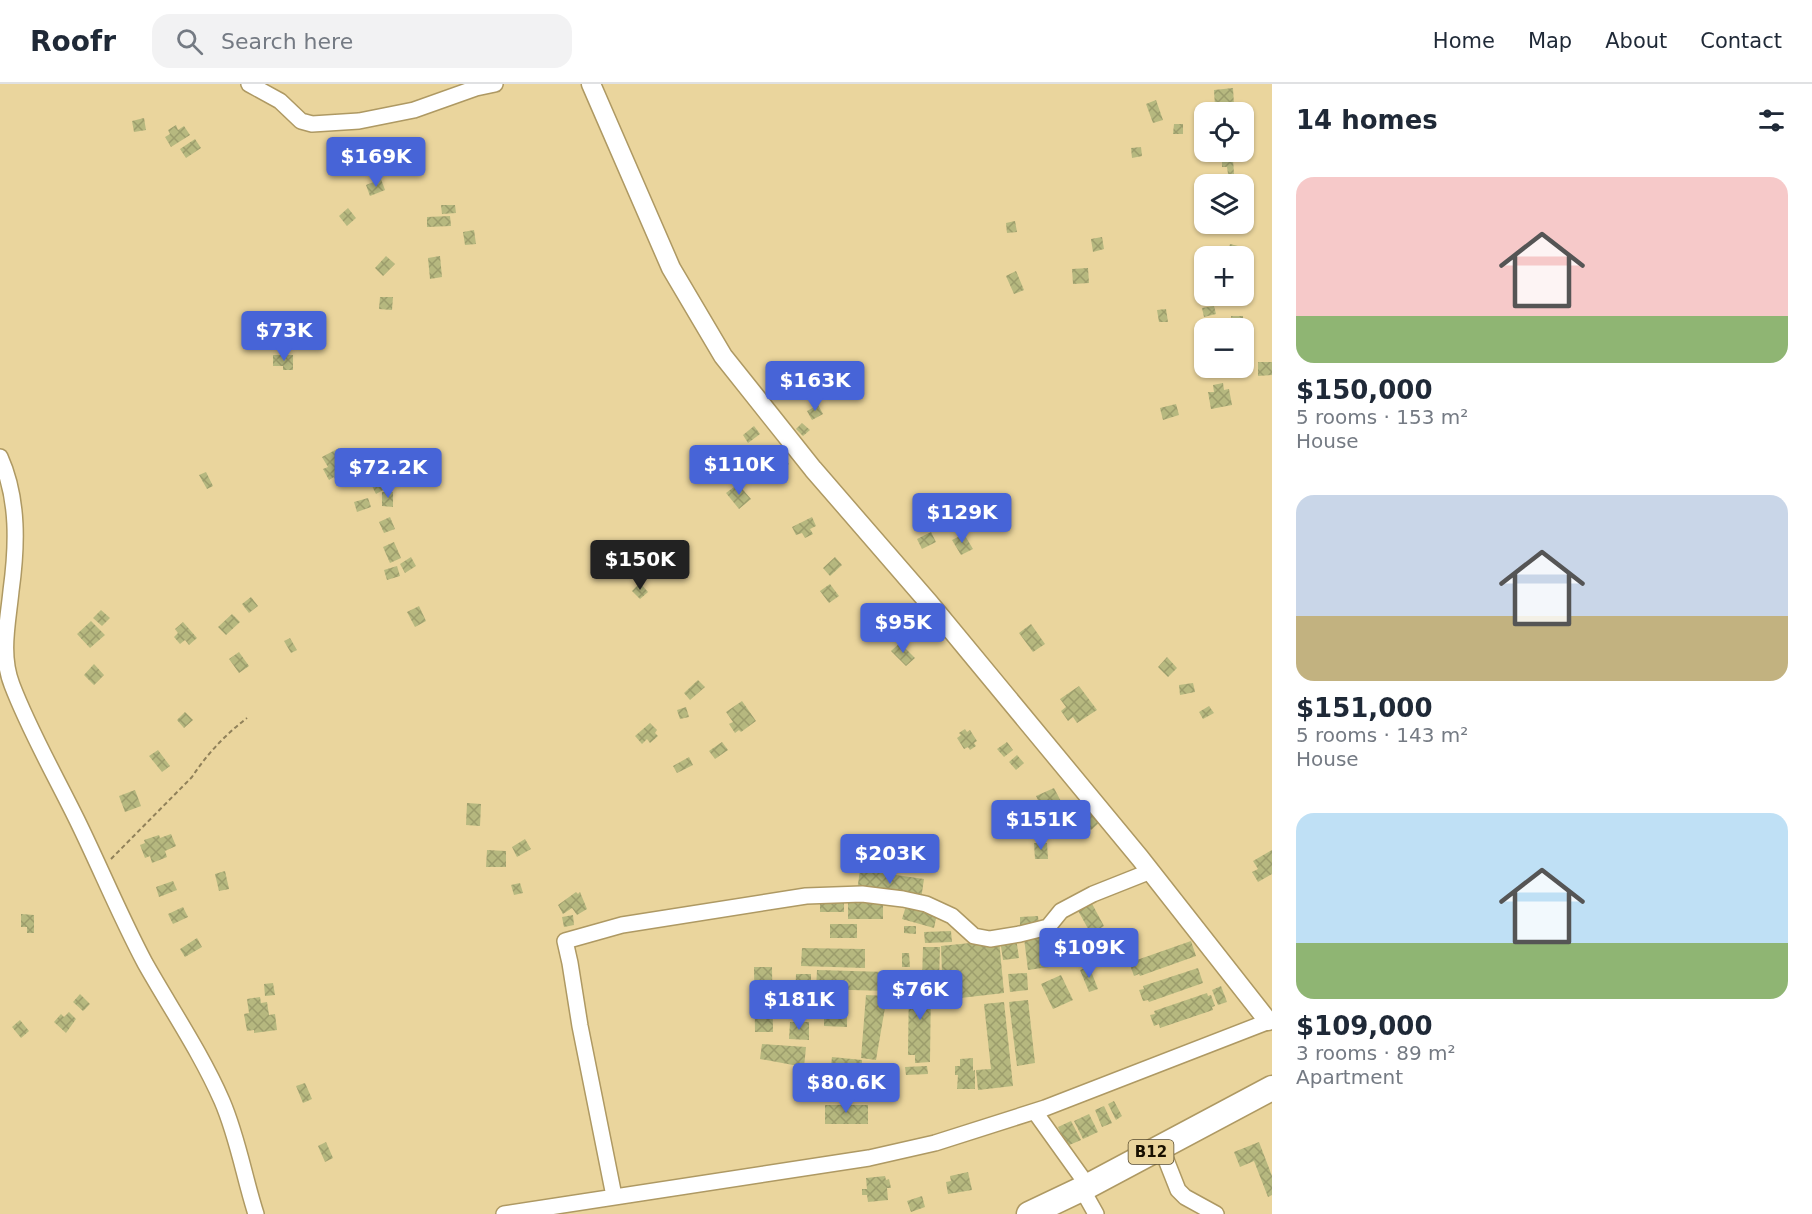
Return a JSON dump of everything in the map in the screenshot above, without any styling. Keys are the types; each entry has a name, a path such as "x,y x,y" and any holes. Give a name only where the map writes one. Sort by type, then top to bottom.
{"highway":[{"name":"B12","path":"1029,1214 1085,1187 1272,1088"}],"street":[{"path":"249,84 280,101 301,121 328,124 359,121 414,110 476,88 495,84"},
{"path":"504,1214 869,1158 935,1143 1035,1112 1270,1020 1013,703 813,469 723,356 671,268 591,84"},
{"path":"0,458 10,484 15,520 12,590 6,625 8,672 11,683 39,746 145,962 204,1061 224,1104 237,1141 256,1214"},
{"path":"614,1196 565,941 622,925 806,896 862,894 926,904 952,916 974,936 990,939 1048,927 1061,911 1093,894 1150,871"},
{"path":"1035,1112 1085,1187 1096,1214"},
{"path":"1161,1147 1178,1190 1185,1197 1216,1214"}],"path":[{"path":"102,871 115,854 192,777 203,761 230,732 247,718"}],"building":[{"path":"1233,88 1234,102 1215,102 1214,90"},
{"path":"1156,100 1163,120 1153,123 1146,104"},
{"path":"144,118 146,130 134,132 132,121"},
{"path":"1174,124 1183,124 1183,134 1173,134"},
{"path":"176,125 178,130 184,126 190,135 171,147 165,137 170,134 168,130"},
{"path":"195,139 201,148 186,158 180,149"},
{"path":"1141,147 1142,156 1132,158 1131,148"},
{"path":"1222,162 1233,162 1234,174 1228,174 1227,167 1222,167"},
{"path":"381,179 385,190 370,196 366,185"},
{"path":"441,205 455,205 456,213 442,214"},
{"path":"348,208 356,218 347,226 339,216"},
{"path":"450,216 451,226 427,227 427,217"},
{"path":"1015,221 1017,232 1007,233 1006,223"},
{"path":"474,230 476,244 465,245 463,232"},
{"path":"1102,237 1104,249 1093,252 1091,239"},
{"path":"386,256 395,264 383,276 375,268"},
{"path":"440,256 442,277 430,279 428,258"},
{"path":"1088,268 1089,283 1073,284 1072,269"},
{"path":"1016,271 1024,290 1014,294 1006,276"},
{"path":"380,297 393,297 392,310 379,309"},
{"path":"1214,306 1216,314 1204,317 1202,308"},
{"path":"1166,309 1168,322 1159,322 1157,310"},
{"path":"1231,316 1243,316 1243,318 1231,318"},
{"path":"273,355 293,355 293,370 283,370 283,366 273,366"},
{"path":"1258,362 1272,362 1272,375 1258,376"},
{"path":"1223,383 1224,390 1229,389 1232,405 1211,409 1208,392 1214,392 1213,385"},
{"path":"1176,404 1179,415 1163,420 1160,408"},
{"path":"818,405 823,414 812,420 807,411"},
{"path":"802,423 810,430 803,436 796,429"},
{"path":"754,426 760,434 748,443 743,435"},
{"path":"339,448 353,472 336,481 334,477 329,480 323,469 328,467 322,457"},
{"path":"782,454 789,464 781,469 774,459"},
{"path":"206,472 213,486 207,489 199,475"},
{"path":"380,479 385,489 376,494 371,484"},
{"path":"738,484 751,499 739,509 726,493"},
{"path":"382,492 393,492 393,507 382,506"},
{"path":"368,498 371,507 357,512 354,502"},
{"path":"390,517 395,529 384,533 379,522"},
{"path":"812,517 816,526 810,529 813,534 805,538 802,533 796,535 792,527"},
{"path":"931,532 936,542 922,549 917,539"},
{"path":"964,534 973,549 961,555 952,540"},
{"path":"394,542 401,558 390,563 383,547"},
{"path":"411,557 416,566 405,573 400,564"},
{"path":"835,557 842,565 830,576 823,568"},
{"path":"397,566 400,576 387,580 384,570"},
{"path":"640,583 648,592 640,599 632,591"},
{"path":"830,584 839,596 829,603 820,591"},
{"path":"251,597 258,606 249,613 242,604"},
{"path":"419,606 426,621 415,627 407,612"},
{"path":"101,610 110,618 102,626 93,618"},
{"path":"232,614 240,622 226,635 218,627"},
{"path":"91,621 105,635 90,648 77,634"},
{"path":"183,622 197,638 189,645 185,640 180,644 174,637 178,633 175,629"},
{"path":"1031,624 1045,644 1033,652 1019,633"},
{"path":"290,638 297,650 291,653 284,641"},
{"path":"900,643 915,658 906,666 891,651"},
{"path":"239,652 249,666 239,673 229,659"},
{"path":"1167,657 1177,668 1168,677 1158,667"},
{"path":"94,664 104,675 94,685 84,675"},
{"path":"698,680 705,687 690,700 684,693"},
{"path":"1193,683 1195,692 1180,695 1179,685"},
{"path":"1079,686 1097,710 1077,723 1073,717 1068,721 1061,711 1066,707 1060,699"},
{"path":"742,701 756,721 741,732 739,730 735,733 729,724 733,722 726,712"},
{"path":"1209,706 1214,713 1203,719 1199,712"},
{"path":"686,707 689,717 680,719 677,710"},
{"path":"185,712 193,720 184,728 177,720"},
{"path":"650,723 657,730 655,733 658,736 650,743 647,739 642,744 635,736"},
{"path":"965,729 967,732 970,730 977,741 974,743 976,746 970,750 968,747 964,749 957,738 961,735 959,733"},
{"path":"722,742 728,750 715,759 709,751"},
{"path":"1007,742 1013,750 1004,757 997,749"},
{"path":"158,750 170,766 162,772 149,756"},
{"path":"1017,755 1024,763 1016,770 1009,762"},
{"path":"689,757 693,765 677,773 673,766"},
{"path":"1054,788 1066,811 1048,820 1046,816 1041,819 1037,811 1042,808 1036,796"},
{"path":"135,790 141,806 125,812 119,796"},
{"path":"467,803 481,804 480,826 466,825"},
{"path":"1091,813 1100,822 1091,830 1083,820"},
{"path":"171,834 176,846 165,851 167,857 152,863 150,856 145,858 140,845 145,843 144,840"},
{"path":"525,839 531,849 517,857 512,847"},
{"path":"1034,843 1047,843 1048,859 1035,859"},
{"path":"487,850 506,851 506,867 486,867"},
{"path":"1272,850 1272,874 1258,882 1252,872 1258,869 1253,861"},
{"path":"860,870 924,879 921,899 857,891"},
{"path":"225,871 229,889 219,891 215,874"},
{"path":"173,881 177,890 159,897 156,887"},
{"path":"520,883 523,893 514,895 511,885"},
{"path":"576,892 578,894 580,892 587,909 577,915 572,908 563,914 558,905"},
{"path":"820,898 844,898 844,912 820,912"},
{"path":"1090,900 1104,926 1091,934 1076,907"},
{"path":"848,901 883,901 883,919 848,919"},
{"path":"906,906 937,914 934,928 902,919"},
{"path":"183,907 188,917 173,924 168,914"},
{"path":"21,914 34,915 34,933 27,933 27,927 21,927"},
{"path":"573,915 574,925 564,927 562,917"},
{"path":"1038,916 1039,927 1020,928 1020,917"},
{"path":"830,924 857,924 857,938 830,938"},
{"path":"904,926 916,926 916,934 904,933"},
{"path":"1118,928 1125,941 1101,954 1094,941"},
{"path":"951,931 952,942 925,943 924,932"},
{"path":"1045,935 1049,967 1028,970 1024,938"},
{"path":"197,938 202,947 185,957 180,949"},
{"path":"1016,938 1019,958 1003,960 1000,940"},
{"path":"999,940 1004,993 943,1000 941,946"},
{"path":"1191,941 1196,956 1140,976 1139,974 1134,976 1130,965 1135,963 1134,961"},
{"path":"923,947 940,947 939,981 922,980"},
{"path":"802,948 865,949 865,968 801,966"},
{"path":"902,953 909,953 910,967 902,967"},
{"path":"1089,966 1098,989 1089,992 1080,970"},
{"path":"754,967 772,967 773,1032 755,1032"},
{"path":"1198,968 1203,983 1149,1002 1148,1000 1143,1001 1139,990 1144,989 1143,986"},
{"path":"817,970 887,972 887,991 816,989"},
{"path":"1027,973 1028,990 1010,992 1008,974"},
{"path":"796,974 811,974 811,1016 794,1018"},
{"path":"1061,975 1073,1000 1053,1009 1041,984"},
{"path":"909,981 931,982 930,1062 915,1063 915,1055 908,1055"},
{"path":"273,983 275,995 265,996 264,984"},
{"path":"1221,986 1227,1002 1218,1005 1212,990"},
{"path":"1207,993 1208,996 1211,995 1215,1006 1212,1007 1213,1010 1160,1028 1159,1024 1154,1026 1150,1015 1155,1014 1154,1011"},
{"path":"80,994 90,1004 83,1011 73,1002"},
{"path":"866,995 887,996 876,1060 861,1058"},
{"path":"260,997 261,1003 267,1002 269,1015 275,1014 277,1030 254,1033 254,1030 247,1031 244,1014 249,1013 247,999"},
{"path":"1028,1000 1035,1063 1017,1066 1009,1002"},
{"path":"1004,1002 1013,1086 978,1090 976,1070 991,1069 984,1004"},
{"path":"69,1012 76,1019 66,1033 54,1022 61,1014 64,1017"},
{"path":"824,1012 847,1012 847,1027 824,1026"},
{"path":"20,1020 29,1031 21,1038 12,1027"},
{"path":"790,1022 809,1022 809,1040 789,1039"},
{"path":"762,1044 806,1047 804,1067 760,1059"},
{"path":"832,1057 862,1060 861,1078 830,1073"},
{"path":"973,1058 975,1089 957,1089 958,1075 955,1075 955,1066 960,1066 960,1059"},
{"path":"927,1066 928,1074 906,1075 905,1067"},
{"path":"305,1083 312,1099 303,1103 296,1086"},
{"path":"1114,1101 1122,1116 1116,1120 1108,1104"},
{"path":"825,1105 868,1105 868,1124 825,1124"},
{"path":"1104,1106 1112,1123 1102,1127 1095,1110"},
{"path":"1089,1114 1098,1132 1083,1139 1074,1121"},
{"path":"1071,1121 1081,1140 1067,1146 1058,1127"},
{"path":"326,1142 333,1158 325,1162 318,1146"},
{"path":"1259,1142 1272,1176 1272,1195 1268,1197 1254,1161 1240,1167 1234,1152"},
{"path":"968,1172 972,1190 948,1194 946,1182 951,1181 950,1176"},
{"path":"885,1176 886,1180 889,1179 891,1188 887,1188 888,1200 868,1202 867,1195 862,1195 862,1189 867,1189 866,1178"},
{"path":"922,1196 925,1207 911,1212 907,1201"}]}
